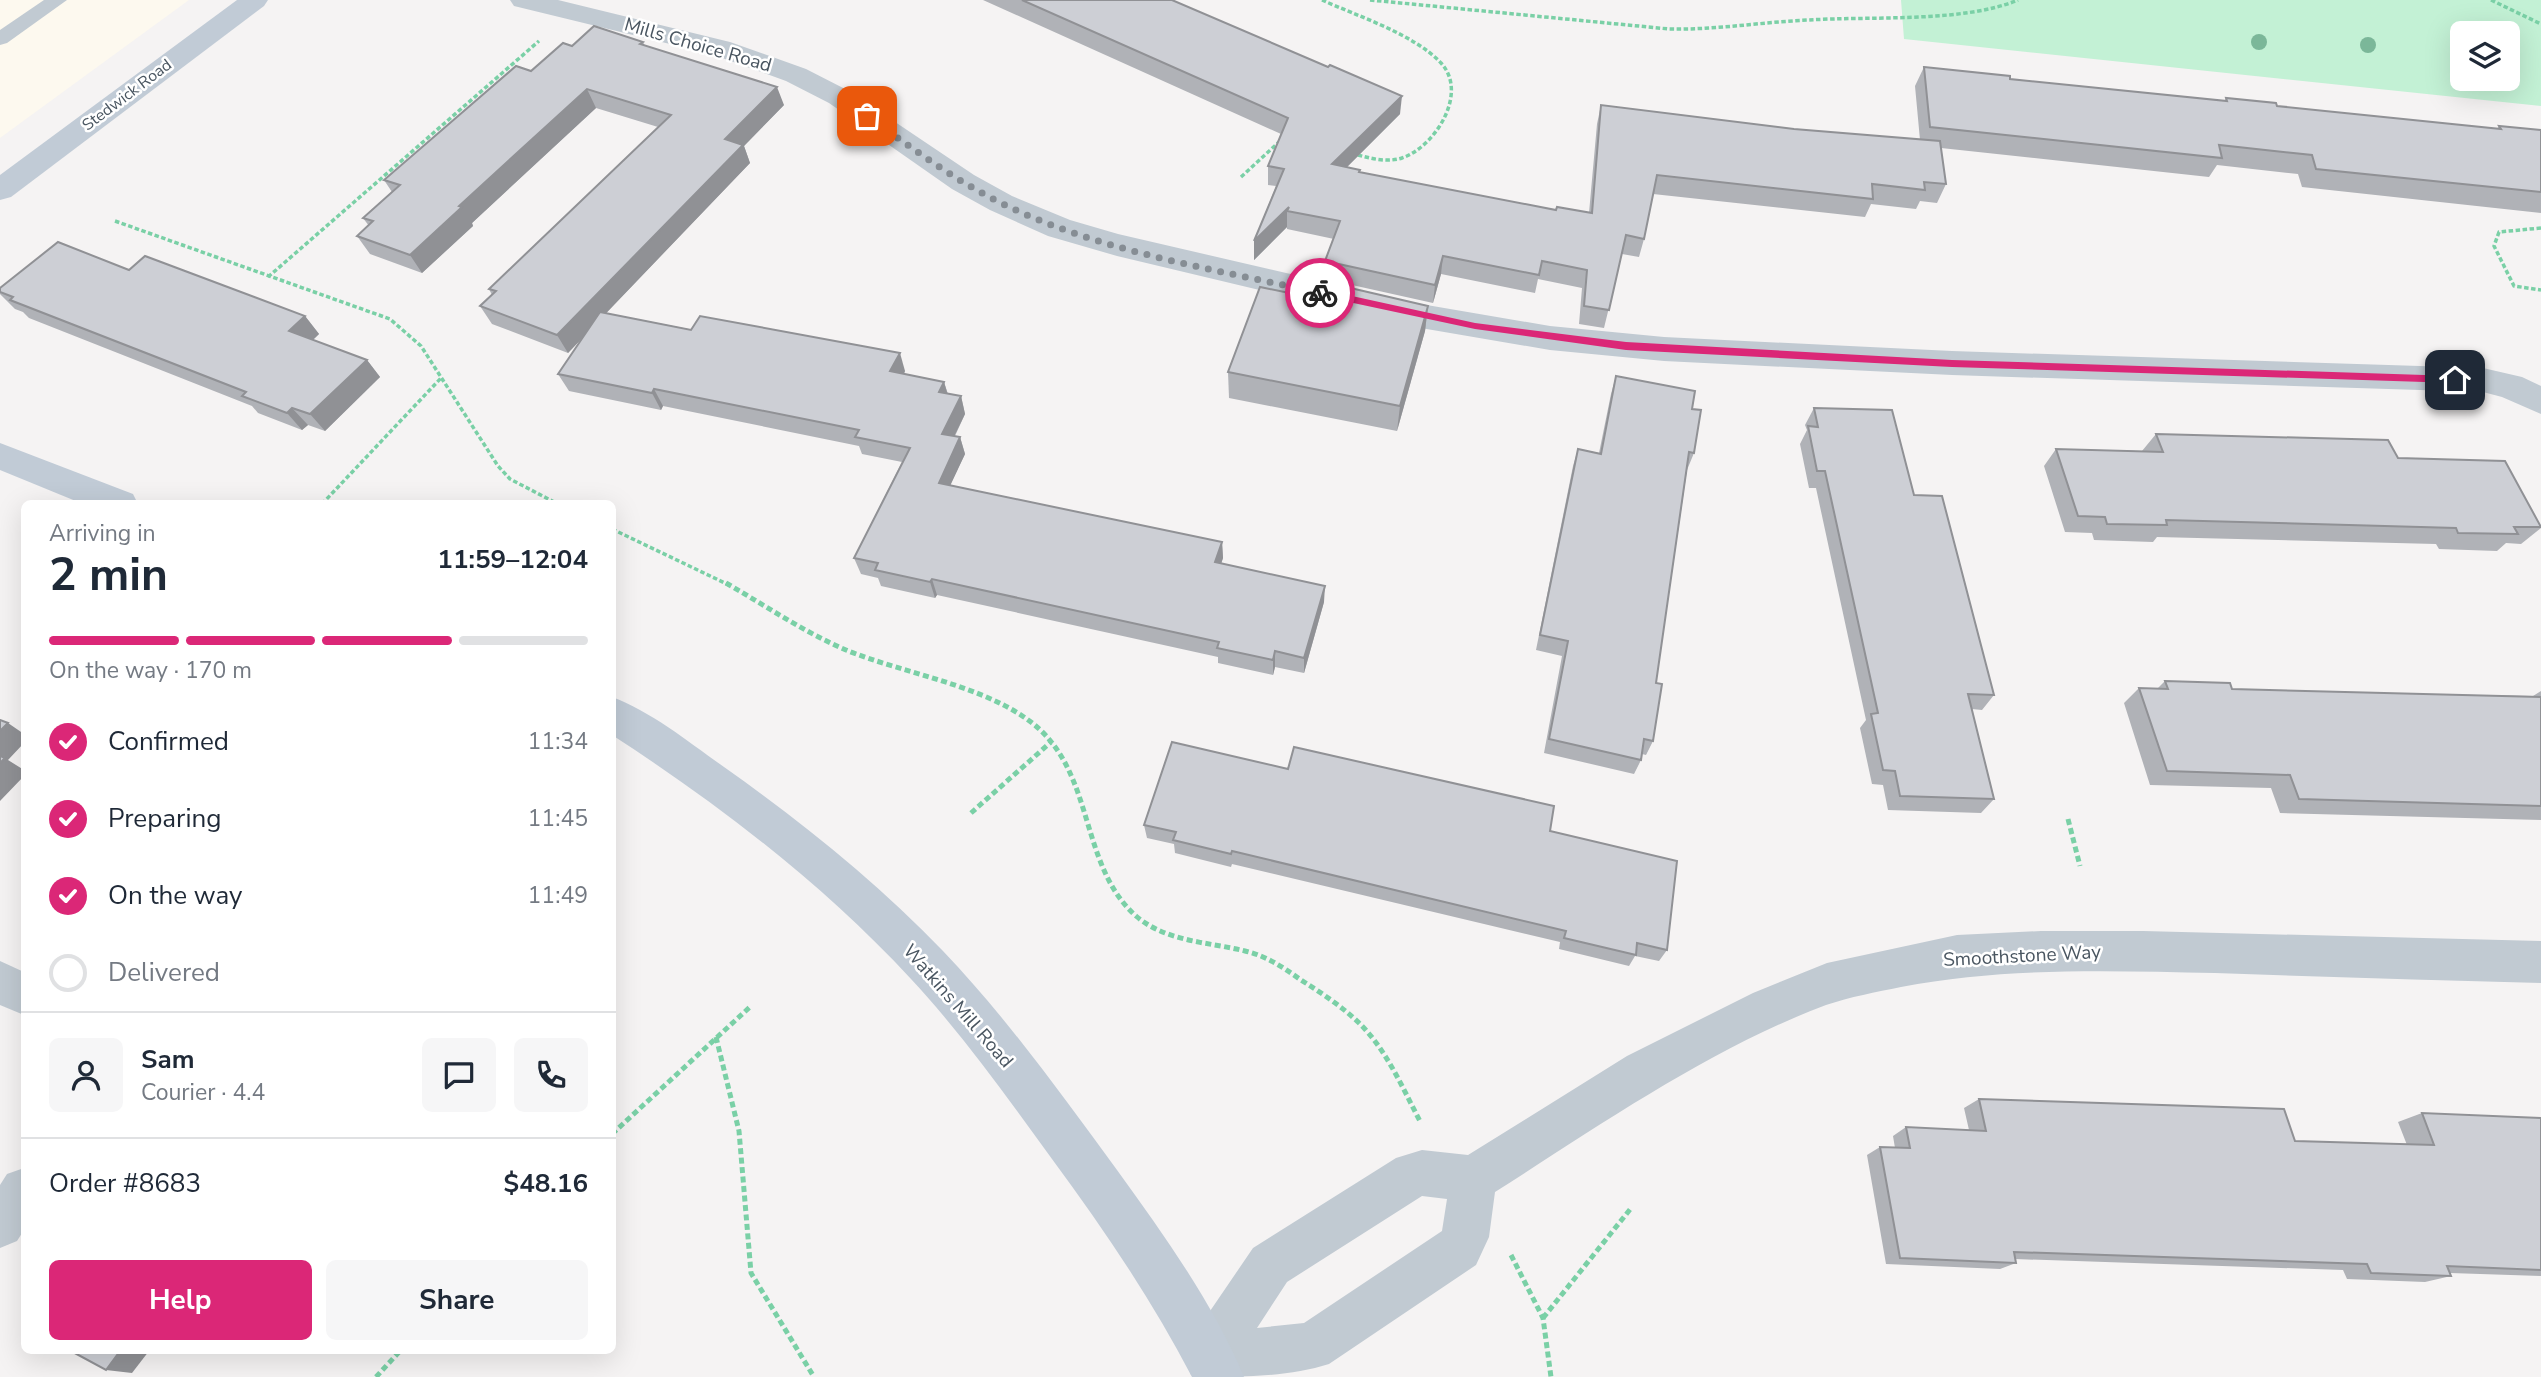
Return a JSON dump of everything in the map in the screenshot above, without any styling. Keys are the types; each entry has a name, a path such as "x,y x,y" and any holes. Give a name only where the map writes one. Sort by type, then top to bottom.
{"street":[{"name":"Stedwick Road","path":"0,190 254,0"},
{"name":"Mills Choice Road","path":"524,0 720,48 796,75 839,97 962,182 1010,208 1059,228 1128,248 1427,317 1550,338 1626,346 1952,363 2483,380 2510,386 2538,399"},
{"path":"0,456 110,500"},
{"name":"Watkins Mill Road","path":"616,716 686,760 763,817 864,905 926,965 1010,1063 1108,1195 1192,1326 1214,1367"},
{"name":"Smoothstone Way","path":"1467,1184 1643,1072 1706,1038 1787,999 1868,973 1957,956 2041,951 2541,962"},
{"path":"0,982 21,992"},
{"path":"1412,1174 1467,1184 1465,1237 1459,1248 1312,1347 1214,1367 1270,1265 1412,1174"},
{"path":"0,1224 21,1195"}],"lane":[{"path":"0,39 57,0"}],"path":[{"path":"1322,0 1410,43 1443,64 1452,90 1447,114 1433,133 1406,157 1385,160 1345,151"},
{"path":"1370,0 1669,29 1709,30 1806,20 1968,13 2000,8 2018,0"},
{"path":"2491,0 2541,24"},
{"path":"268,278 572,12"},
{"path":"1241,177 1282,140"},
{"path":"115,221 268,278 390,319 421,346 498,466 510,479 550,500"},
{"path":"2541,228 2500,232 2494,246 2514,286 2541,290"},
{"path":"326,500 441,378"},
{"path":"616,531 705,571 808,631 847,650 982,697 1016,713 1046,735 1076,785 1100,860 1119,896 1136,916 1162,931 1263,956 1340,1006 1370,1035 1399,1080 1420,1123 1467,1184 1507,1248 1543,1318 1551,1377"},
{"path":"971,813 1051,742"},
{"path":"2068,819 2080,866"},
{"path":"616,1130 751,1006"},
{"path":"716,1037 739,1131 751,1273 814,1377"},
{"path":"1543,1318 1632,1207"},
{"path":"376,1377 397,1354"}],"shaded area":[{"path":"0,0 189,0 0,138"}],"green space":[{"path":"1901,0 2541,0 2541,106 1904,39"}],"building":[{"path":"1022,0 1172,0 1402,96 1332,164 1360,170 1359,172 1556,210 1557,207 1592,213 1601,105 1794,129 1940,141 1946,184 1924,182 1925,190 1872,184 1873,199 1657,175 1644,239 1626,235 1609,310 1584,306 1587,270 1542,261 1539,275 1443,256 1435,285 1325,261 1340,221 1287,211 1289,207 1254,241 1284,169 1268,166 1288,118"},
{"path":"594,26 643,42 640,44 777,87 725,139 743,145 557,335 480,306 496,291 489,289 671,115 587,89 459,206 462,207 410,255 357,236 373,221 363,218 400,185 384,180 516,66 531,71 563,43 572,46"},
{"path":"1924,67 2010,76 2010,79 2227,101 2226,98 2276,103 2277,106 2501,129 2499,126 2541,130 2541,192 2316,169 2312,155 2219,145 2222,158 1930,127"},
{"path":"58,242 129,270 145,256 305,316 289,331 367,360 310,414 292,408 287,413 242,396 246,392 10,300 13,297 0,292 0,288"},
{"path":"1316,280 1428,306 1400,406 1228,372 1260,287 1309,297"},
{"path":"600,312 691,330 700,316 900,353 890,371 944,382 939,392 961,396 942,434 960,437 939,483 1222,542 1215,562 1325,586 1304,658 1275,651 1273,660 1217,648 1219,642 932,579 930,582 875,570 878,563 854,558 910,448 855,437 859,430 654,389 652,393 558,374"},
{"path":"1616,376 1695,391 1692,409 1701,410 1694,453 1689,452 1656,683 1662,684 1653,741 1644,739 1641,760 1549,739 1568,641 1540,635 1578,449 1601,454"},
{"path":"1814,408 1892,410 1914,495 1942,496 1994,695 1968,694 1994,799 1900,796 1895,771 1883,770 1871,714 1878,713 1825,471 1817,471 1808,426 1818,427"},
{"path":"2156,434 2388,440 2398,458 2505,461 2541,527 2514,527 2518,534 2458,533 2456,528 2166,520 2167,525 2107,524 2105,517 2078,516 2056,449 2163,452"},
{"path":"2165,681 2230,683 2232,689 2541,697 2541,806 2299,799 2290,775 2167,771 2139,688 2168,689"},
{"path":"0,720 8,723 0,731"},
{"path":"1172,742 1288,769 1294,747 1554,806 1550,831 1677,861 1667,950 1637,943 1636,955 1564,938 1566,931 1232,851 1231,854 1173,840 1176,832 1144,825"},
{"path":"1979,1099 2284,1109 2295,1141 2434,1145 2422,1113 2541,1118 2541,1270 2447,1266 2451,1276 2371,1273 2367,1264 2014,1252 2016,1263 1900,1258 1880,1147 1910,1148 1906,1127 1986,1131"},
{"path":"77,1354 118,1354 106,1370"}],"way so far":[{"path":"867,116 962,182 1020,212 1059,228 1117,245 1320,293"}],"route":[{"path":"1320,293 1475,326 1626,346 1952,363 2455,380"}]}
